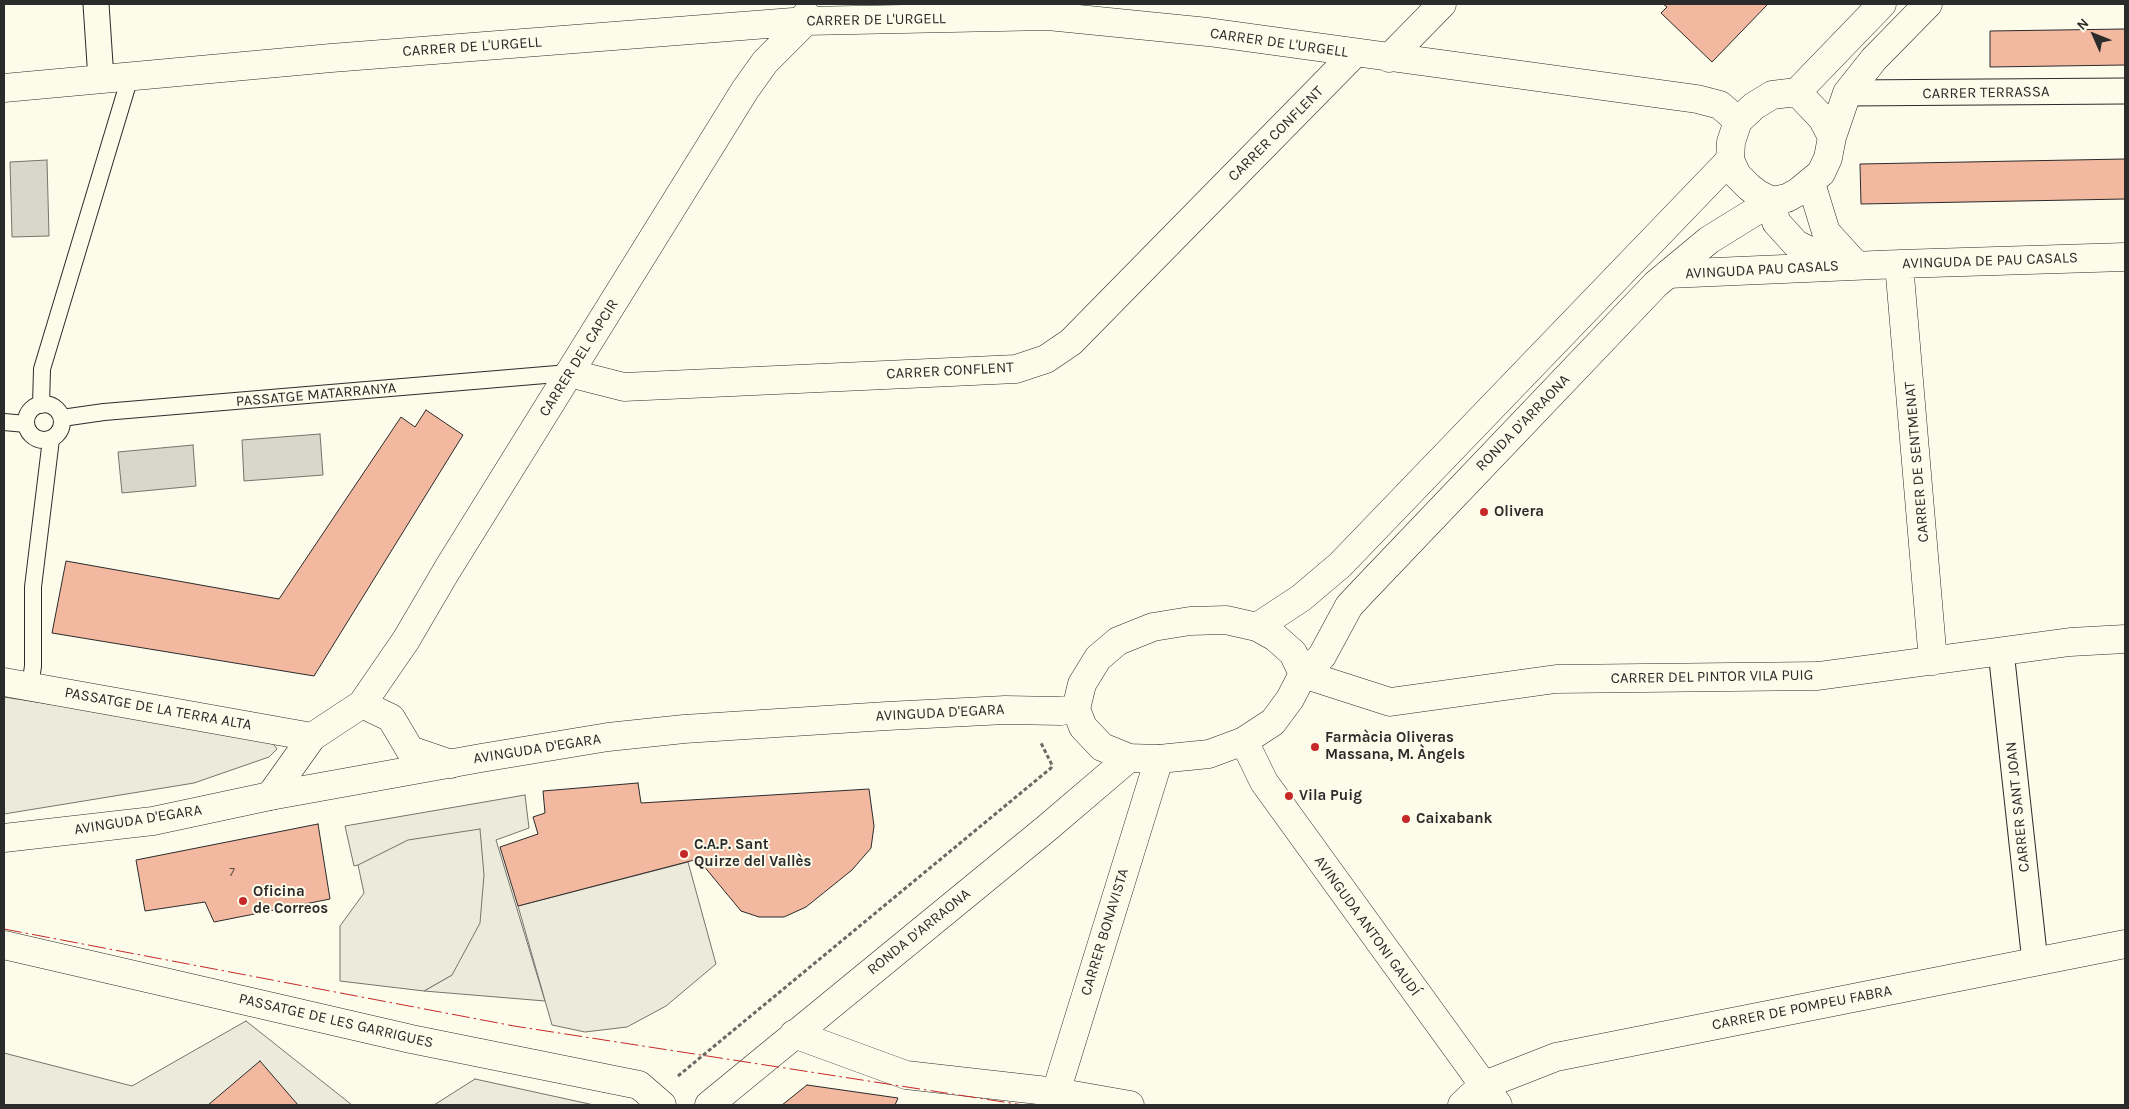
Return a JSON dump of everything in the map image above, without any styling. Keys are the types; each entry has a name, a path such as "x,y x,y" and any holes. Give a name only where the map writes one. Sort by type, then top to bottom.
{"street":[{"path":"96,4 101,80"},
{"path":"1389,58 1442,4"},
{"path":"1772,200 1758,194 1749,187 1737,175 1730,160 1731,142 1738,121 1754,106 1772,95 1797,92 1882,4"},
{"name":"RONDA D'ARRAONA","path":"709,1105 1047,828 1129,758 1159,759 1209,754 1244,741 1274,722 1290,699 1303,674 1322,656 1349,606 1656,284 1709,240 1772,200 1787,198 1821,173 1828,158 1832,137 1847,94 1874,59 1928,4"},
{"name":"CARRER DE L'URGELL","path":"4,88 806,12 1048,16 1208,32 1697,99 1720,105 1738,121"},
{"name":"CARRER DEL CAPCIR","path":"362,704 406,640 447,570 745,90 806,12"},
{"name":"CARRER CONFLENT","path":"569,373 624,387 1016,369 1046,359 1070,342 1355,53"},
{"name":"CARRER TERRASSA","path":"1847,94 2125,91"},
{"path":"1797,92 1822,118 1832,137"},
{"path":"1257,627 1301,598 1340,565 1730,160"},
{"name":"AVINGUDA PAU CASALS","path":"1811,182 1826,232 1856,265"},
{"name":"AVINGUDA PAU CASALS","path":"1772,200 1776,222 1796,244 1822,257 1856,265"},
{"name":"AVINGUDA DE PAU CASALS","path":"1856,265 2125,258"},
{"name":"CARRER DE SENTMENAT","path":"1899,264 1934,661"},
{"name":"AVINGUDA PAU CASALS","path":"1668,274 1856,265"},
{"path":"1129,758 1102,747 1083,727 1076,709 1082,684 1098,658 1118,641 1153,627 1190,621 1226,620 1257,627 1275,637 1293,653 1303,674"},
{"name":"CARRER DEL PINTOR VILA PUIG","path":"1303,674 1390,702 1556,679 1818,676 2070,642 2125,639"},
{"name":"CARRER SANT JOAN","path":"2001,651 2035,962"},
{"name":"PASSATGE DE LA TERRA ALTA","path":"4,682 312,737"},
{"path":"270,796 312,737 362,704 391,718 410,750 451,764"},
{"name":"AVINGUDA D'EGARA","path":"4,838 153,820 270,796 608,737 684,728 1005,710 1062,711 1076,709"},
{"name":"AVINGUDA ANTONI GAUDÍ","path":"1244,741 1264,782 1490,1096"},
{"name":"CARRER BONAVISTA","path":"1054,1098 1159,759"},
{"name":"CARRER DE POMPEU FABRA","path":"1490,1096 1556,1057 2125,944"},
{"name":"PASSATGE DE LES GARRIGUES","path":"4,945 411,1039 639,1085 657,1101"},
{"path":"794,1034 906,1075 1054,1098 1130,1105"},
{"path":"1462,1105 1490,1096"}],"lane":[{"path":"41,405 42,369 130,77"},
{"name":"PASSATGE MATARRANYA","path":"62,418 123,411 569,373"},
{"path":"41,405 54,407 62,418 60,431 51,439 43,441 34,438 26,424 28,415 33,408 41,405"},
{"path":"4,422 26,424"},
{"path":"30,687 33,666 32,587 51,439"}],"path":[{"path":"657,1101 1051,768 1052,764 1039,739 1041,710"}],"shaded area":[{"path":"47,160 49,236 12,237 10,162"},
{"path":"320,434 323,475 244,481 242,440"},
{"path":"193,445 196,486 122,493 118,452"},
{"path":"4,697 269,738 277,749 269,757 194,783 4,814"},
{"path":"525,795 529,828 496,840 545,1001 424,991 452,975 358,865 354,866 345,826"},
{"path":"480,829 484,875 480,923 452,975 424,991 340,981 340,926 364,893 358,865 408,840"},
{"path":"688,862 716,964 666,1006 627,1027 585,1032 552,1025 518,906"},
{"path":"246,1021 352,1105 4,1105 4,1053 132,1086"},
{"path":"475,1079 594,1105 434,1105"}],"building":[{"path":"1663,4 1768,4 1712,62 1661,13 1667,7"},
{"path":"2125,29 2125,65 1990,67 1990,31"},
{"path":"2125,159 2125,199 1861,204 1860,164"},
{"path":"426,410 463,435 314,676 52,633 66,561 279,599 401,417 415,427"},
{"name":"C.A.P. Sant Quirze del Vallès","path":"638,783 641,803 869,789 874,826 871,848 852,870 806,907 784,917 759,917 741,911 698,859 518,906 500,847 538,834 533,817 545,813 543,791"},
{"path":"318,824 330,899 214,922 205,902 145,911 136,860"},
{"path":"260,1061 298,1105 208,1105"},
{"path":"807,1085 898,1098 895,1105 782,1105"}],"power":[{"path":"4,929 514,1026 1023,1105"}],"place":[{"name":"Olivera","path":"1484,512"},
{"name":"Farmàcia Oliveras Massana, M. Àngels","path":"1315,747"},
{"name":"Vila Puig","path":"1289,796"},
{"name":"Caixabank","path":"1406,819"},
{"name":"C.A.P. Sant Quirze del Vallès","path":"684,854"},
{"name":"Oficina de Correos","path":"243,901"}]}
